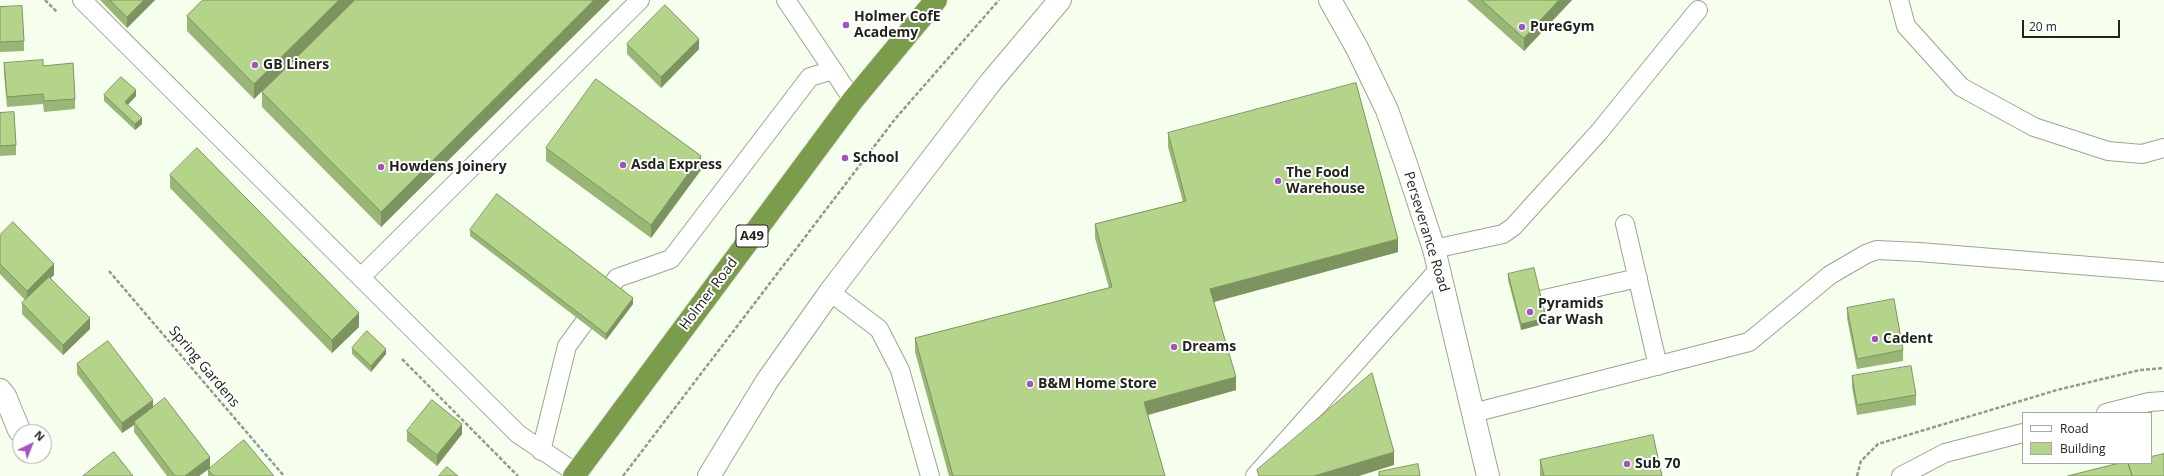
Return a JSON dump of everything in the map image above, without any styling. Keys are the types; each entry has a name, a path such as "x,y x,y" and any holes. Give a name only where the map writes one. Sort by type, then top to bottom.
{"highway":[{"name":"Holmer Road","path":"577,475 853,100 936,0"}],"street":[{"path":"709,476 767,381 830,292 990,83 1060,0"},
{"name":"Perseverance Road","path":"1330,0 1357,48 1386,110 1436,260 1488,476"},
{"path":"0,390 5,396 17,424"}],"lane":[{"path":"82,0 518,434 577,475"},
{"path":"361,277 640,0"},
{"path":"786,0 853,100"},
{"path":"1899,0 1906,26 1961,87 2034,127 2108,151 2142,154 2164,148"},
{"path":"1255,476 1436,260 1503,234 1513,227 1599,132 1698,10"},
{"path":"541,451 566,346 617,278 671,259 810,77 833,70"},
{"path":"1625,224 1658,366"},
{"path":"1473,413 1749,342 1830,275 1866,254 1877,250 1919,252 2164,272"},
{"path":"1540,300 1638,278"},
{"path":"830,292 879,329 900,370 930,476"},
{"path":"2110,412 2149,402 2164,401"},
{"path":"1900,476 1945,453 2022,433"}],"path":[{"path":"623,476 895,119 999,0"},
{"name":"Spring Gardens","path":"109,271 284,476"}],"building":[{"path":"110,0 144,0 127,17"},
{"name":"GB Liners","path":"203,0 339,0 254,84 187,16"},
{"name":"Howdens Joinery","path":"355,0 594,0 381,212 262,92"},
{"path":"1482,0 1559,0 1524,38"},
{"path":"665,5 699,39 661,77 627,44"},
{"path":"22,6 24,41 0,42 0,7"},
{"path":"43,60 43,66 73,63 75,99 44,101 43,94 7,97 4,63"},
{"path":"121,77 136,90 125,102 142,118 135,124 104,95"},
{"name":"Asda Express","path":"596,79 701,156 651,225 546,148"},
{"path":"1356,83 1398,239 1210,289 1236,377 1144,402 1165,476 953,476 915,338 1112,287 1095,224 1186,201 1168,133"},
{"path":"14,112 16,145 0,146 0,113"},
{"path":"197,148 359,313 332,340 170,175"},
{"path":"497,194 633,298 606,334 470,230"},
{"path":"13,222 54,264 27,291 0,264 0,235"},
{"name":"Pyramids Car Wash","path":"1534,268 1546,318 1521,324 1508,274"},
{"path":"49,277 90,318 63,345 22,303"},
{"name":"Cadent","path":"1894,299 1903,350 1857,359 1847,308"},
{"path":"367,331 386,349 371,366 352,348"},
{"path":"108,341 153,400 122,423 77,364"},
{"path":"1911,366 1916,395 1857,405 1852,376"},
{"path":"1372,373 1394,452 1314,476 1259,476 1257,470"},
{"path":"165,398 210,457 185,476 175,476 134,422"},
{"path":"432,400 462,424 437,455 407,431"},
{"path":"1653,435 1662,476 1544,476 1540,460"},
{"path":"244,440 274,476 214,476 208,470"},
{"path":"114,452 133,476 83,476"},
{"path":"2164,454 2164,476 2132,476 2128,464 2152,464 2152,457"},
{"path":"1418,464 1420,476 1379,476 1379,472"},
{"path":"2116,464 2128,464 2132,476 2068,476"},
{"path":"447,467 458,476 439,476"}],"place":[{"name":"Holmer CofE Academy","path":"846,25"},
{"name":"PureGym","path":"1522,27"},
{"name":"GB Liners","path":"255,65"},
{"name":"School","path":"845,158"},
{"name":"Asda Express","path":"623,165"},
{"name":"Howdens Joinery","path":"381,167"},
{"name":"The Food Warehouse","path":"1278,181"},
{"name":"Pyramids Car Wash","path":"1530,312"},
{"name":"Cadent","path":"1875,339"},
{"name":"Dreams","path":"1174,347"},
{"name":"B&M Home Store","path":"1030,384"},
{"name":"Sub 70","path":"1627,464"}]}
